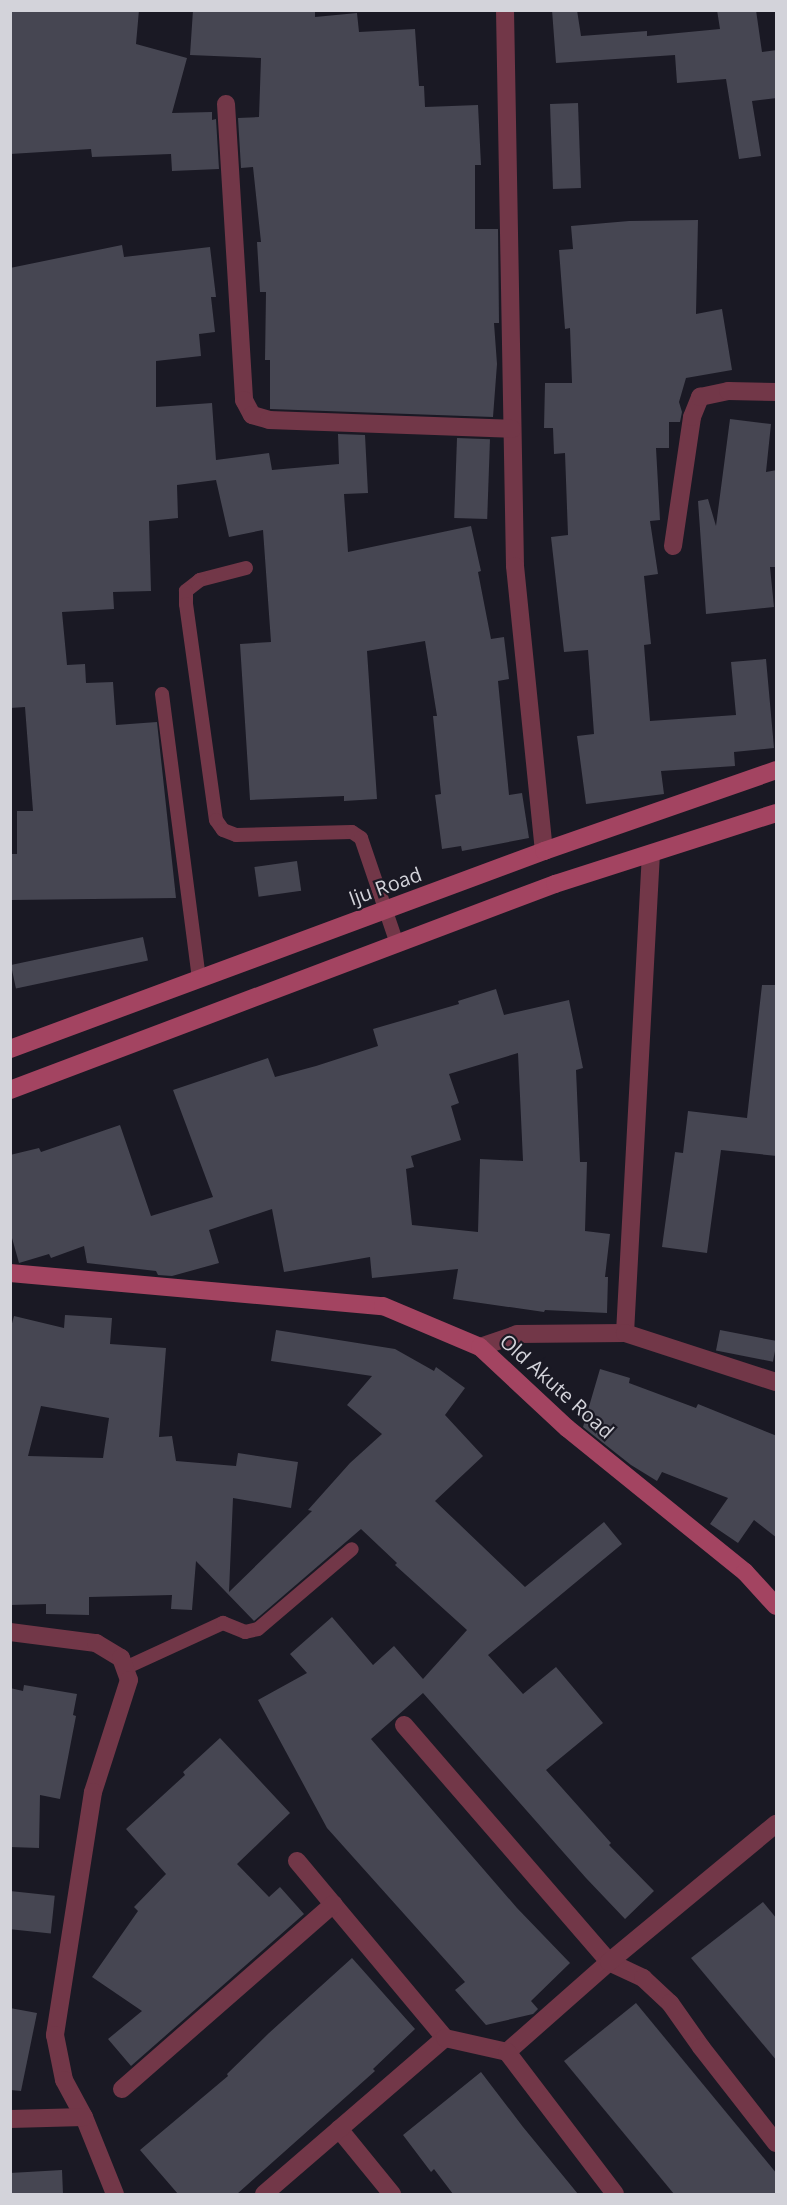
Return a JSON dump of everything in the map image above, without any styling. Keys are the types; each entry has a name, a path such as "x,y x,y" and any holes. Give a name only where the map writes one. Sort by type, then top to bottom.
{"main road":[{"name":"Iju Road","path":"10,1049 544,851 777,770"},
{"path":"10,1090 555,884 777,813"},
{"name":"Old Akute Road","path":"10,1273 383,1306 480,1347 567,1428 745,1572 777,1606"}],"street":[{"path":"505,10 515,566 544,851"},
{"path":"226,104 244,400 252,415 269,420 512,429"},
{"path":"673,546 692,417 700,397 728,391 777,392"},
{"path":"625,1333 651,855"},
{"path":"480,1347 517,1334 625,1333 777,1382"},
{"path":"10,1632 96,1643 121,1658 129,1680 93,1792 55,2035 64,2080 84,2117 115,2194"},
{"path":"404,1725 609,1962 643,1978 670,2003 701,2047 777,2143"},
{"path":"507,2052 609,1962 775,1829"},
{"path":"297,1861 446,2038 507,2052 615,2194"},
{"path":"122,2089 333,1904"},
{"path":"264,2194 446,2038"},
{"path":"10,2119 84,2117"},
{"path":"339,2129 392,2194"}],"lane":[{"path":"246,567 200,580 186,591 216,820 223,830 236,835 352,832 361,838 397,944"},
{"path":"162,694 199,979"},
{"path":"125,1668 224,1623 245,1632 258,1629 352,1549"}],"building":[{"path":"10,10 139,10 136,44 187,58 172,113 212,112 212,120 216,119 219,169 172,171 171,154 92,157 91,149 10,154"},
{"path":"193,10 315,10 315,17 357,13 359,32 415,29 419,86 424,86 425,107 478,105 481,165 475,165 475,229 498,229 499,323 494,323 497,364 493,417 270,409 270,360 265,360 266,292 260,292 257,242 261,242 253,167 241,168 238,118 259,117 261,58 190,55"},
{"path":"552,10 577,10 581,36 647,31 647,36 720,29 717,10 756,10 762,52 777,50 777,98 752,101 761,156 739,159 726,79 677,83 675,55 556,63"},
{"path":"578,103 581,188 553,189 550,104"},
{"path":"698,220 696,314 722,309 732,370 686,378 679,402 682,412 680,422 669,422 669,448 656,448 660,520 650,521 658,574 644,576 651,644 644,645 650,721 736,715 731,662 766,659 774,748 734,752 735,766 661,771 664,794 586,804 577,736 594,734 588,650 564,652 551,537 568,535 565,453 554,454 553,428 544,428 545,383 572,383 570,328 565,329 559,250 573,249 571,226 629,221"},
{"path":"122,245 124,257 210,247 216,297 211,297 215,332 199,334 201,356 156,361 156,407 212,403 216,460 269,453 272,470 339,464 338,434 365,435 368,493 344,494 348,552 471,526 481,571 478,572 491,639 504,637 509,679 498,681 509,795 522,793 529,838 462,851 461,846 442,849 435,795 441,794 433,716 437,716 425,641 367,651 377,799 344,801 344,796 250,800 240,644 271,642 263,530 229,537 216,480 177,485 178,518 149,521 151,591 113,592 114,609 62,612 67,665 85,664 86,683 113,682 116,725 157,722 176,898 10,900 10,854 17,854 17,811 33,811 25,707 10,708 10,268"},
{"path":"730,419 771,424 766,472 777,470 777,567 770,567 774,607 706,614 698,501 708,499 716,526"},
{"path":"457,438 490,439 487,519 454,518"},
{"path":"297,861 301,891 259,897 254,867"},
{"path":"143,937 148,960 16,989 11,965"},
{"path":"762,985 777,985 777,1156 721,1150 707,1253 662,1247 675,1152 683,1153 688,1111 747,1118"},
{"path":"496,989 504,1015 569,1000 583,1068 576,1070 580,1162 587,1162 585,1231 610,1234 605,1277 608,1277 607,1313 545,1310 544,1312 453,1299 458,1269 372,1278 370,1257 284,1272 272,1209 209,1230 219,1263 172,1276 158,1275 156,1271 87,1263 84,1246 51,1258 49,1254 19,1263 10,1231 10,1155 39,1148 41,1152 120,1125 151,1216 213,1197 173,1090 268,1058 275,1077 316,1066 378,1046 373,1029 459,1004 458,1001","holes":["518,1053 523,1161 480,1159 478,1232 412,1225 406,1169 414,1167 411,1156 461,1140 451,1106 459,1103 449,1074"]},
{"path":"65,1315 112,1318 110,1344 166,1348 159,1437 172,1436 176,1461 236,1466 238,1453 298,1462 291,1508 233,1498 229,1592 312,1511 308,1510 350,1463 382,1434 347,1405 372,1376 271,1361 276,1330 395,1349 434,1371 436,1367 465,1388 445,1415 483,1456 435,1501 525,1587 604,1522 622,1544 488,1655 523,1694 556,1667 603,1723 546,1770 611,1843 609,1845 654,1891 625,1919 423,1693 371,1739 517,1908 570,1963 531,2001 538,2009 533,2014 486,2025 455,1990 465,1982 327,1828 258,1700 307,1673 290,1654 332,1617 373,1665 394,1646 423,1679 467,1630 395,1565 397,1563 361,1529 254,1621 196,1561 192,1610 171,1609 172,1595 89,1597 89,1615 46,1614 46,1604 10,1605 10,1331 14,1316 64,1328","holes":["41,1406 109,1418 103,1458 28,1456"]},
{"path":"720,1330 776,1341 773,1362 716,1351"},
{"path":"600,1369 630,1378 629,1383 696,1408 698,1404 777,1436 777,1538 754,1520 738,1543 710,1524 728,1498 662,1472 657,1481 631,1465 583,1427"},
{"path":"24,1685 77,1694 73,1715 76,1716 60,1799 40,1795 39,1848 10,1847 10,1688 23,1691"},
{"path":"220,1738 290,1813 237,1864 269,1897 280,1887 304,1914 131,2066 108,2039 142,2011 92,1977 138,1911 134,1907 166,1874 126,1829 185,1775 183,1772"},
{"path":"10,1891 55,1896 51,1933 10,1929"},
{"path":"763,1902 777,1919 777,2061 691,1958"},
{"path":"352,1958 415,2029 373,2069 375,2071 237,2194 178,2194 140,2150 228,2076 227,2074 269,2033"},
{"path":"636,2003 777,2174 777,2194 674,2194 564,2061"},
{"path":"10,2008 37,2013 21,2091 10,2090"},
{"path":"481,2072 578,2194 453,2194 434,2169 431,2172 403,2135"},
{"path":"62,2170 63,2194 10,2194 10,2173"}]}
